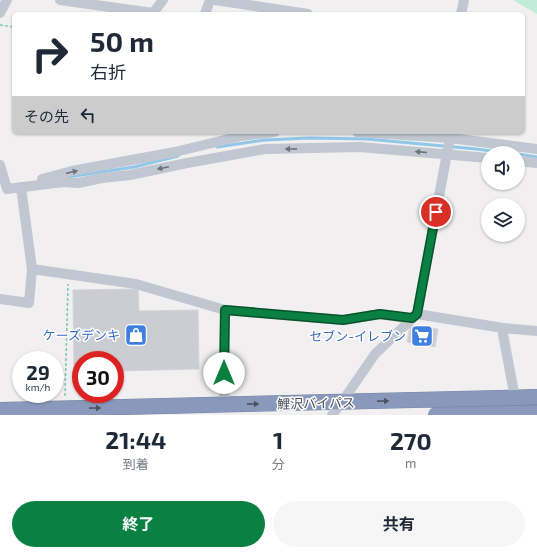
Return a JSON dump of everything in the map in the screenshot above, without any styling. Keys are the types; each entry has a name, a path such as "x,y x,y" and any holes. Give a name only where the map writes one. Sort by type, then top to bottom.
{"highway":[{"name":"鯉沢バイパス","path":"0,410 537,397"},
{"path":"436,415 537,413"}],"street":[{"path":"0,13 8,0"},
{"path":"60,0 146,12"},
{"path":"154,12 163,0"},
{"path":"206,12 210,0"},
{"path":"215,0 243,9 282,12"},
{"path":"461,12 464,0"},
{"path":"4,190 72,171 129,168 185,155 221,136 258,134"},
{"path":"374,134 449,143 537,149"},
{"path":"332,415 375,354 414,316 449,143"},
{"path":"4,190 63,182 78,183 102,178 129,168 185,155 265,149 449,143 481,155"},
{"path":"525,162 537,163"},
{"path":"0,165 4,190"},
{"path":"0,299 29,303 32,270 21,187"},
{"path":"32,270 136,284 225,310 343,320 380,314 414,316 537,331"},
{"path":"224,405 225,310"},
{"path":"503,328 515,398"}],"path":[{"path":"0,25 12,27"},
{"path":"64,408 68,274"}],"green space":[{"path":"513,0 537,0 537,14"}],"building":[{"name":"ケーズデンキ","path":"138,289 139,311 198,310 199,369 124,371 124,351 74,351 73,290"},
{"name":"セブン-イレブン","path":"410,325 438,329 435,347 407,342"}],"waterway":[{"path":"217,147 265,140 309,138 367,139 481,150"},
{"path":"525,155 537,157"},
{"path":"68,177 134,167 178,156"}],"place":[{"name":"ケーズデンキ","path":"136,335"},
{"name":"セブン-イレブン","path":"422,336"}],"route":[{"path":"224,373 225,310 343,320 380,314 412,318 417,314 436,212"}]}
